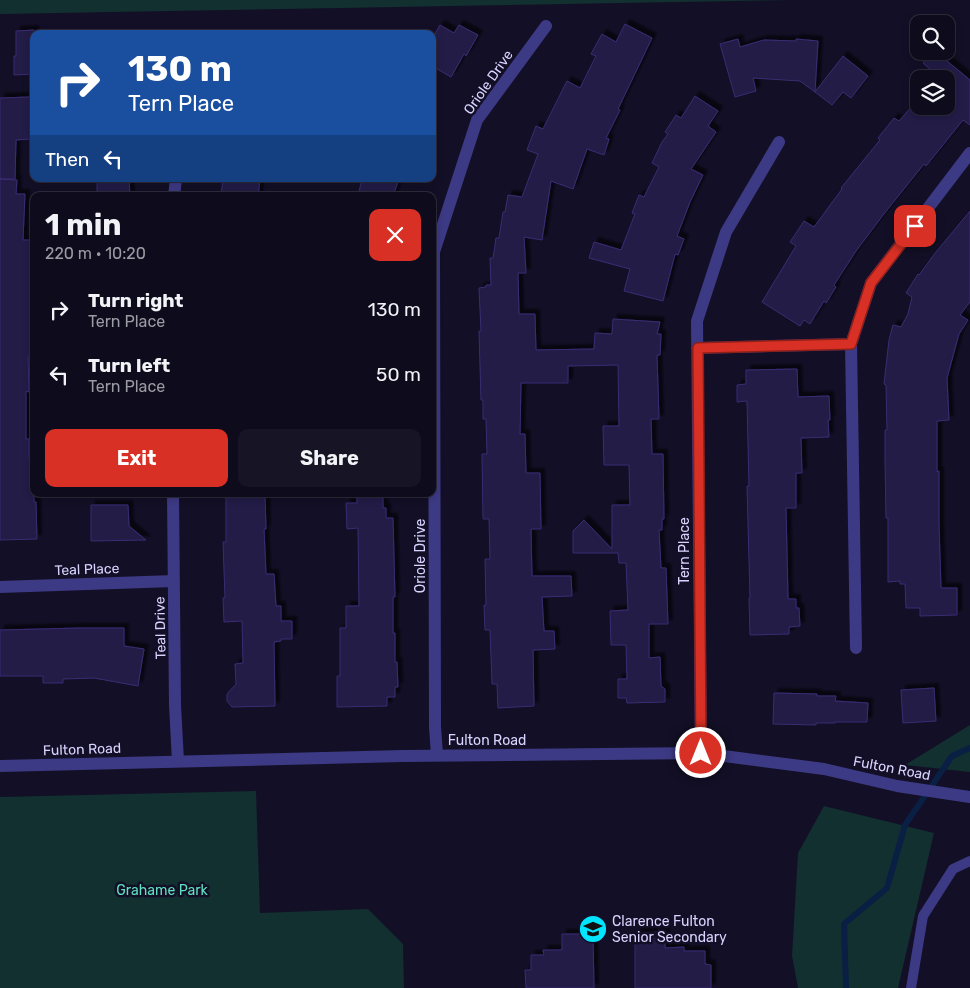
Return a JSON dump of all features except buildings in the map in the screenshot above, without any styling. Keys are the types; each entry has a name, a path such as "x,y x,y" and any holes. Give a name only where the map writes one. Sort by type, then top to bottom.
{"street":[{"name":"Oriole Drive","path":"436,246 477,120 546,26"},
{"name":"Tern Place","path":"701,753 697,321 726,232 779,142"},
{"path":"856,648 851,344 871,283 970,153"},
{"path":"698,348 851,344"},
{"name":"Teal Drive","path":"173,497 178,761"},
{"name":"Oriole Drive","path":"435,497 435,727 437,755"},
{"name":"Teal Place","path":"0,587 174,580"},
{"name":"Fulton Road","path":"0,766 437,755 701,753 824,769 897,786 966,796"}],"lane":[{"path":"911,988 923,916 953,869 970,861"}],"green space":[{"path":"0,0 794,0 0,14"},
{"path":"970,725 970,772 905,765"},
{"name":"Grahame Park","path":"256,791 260,913 368,909 403,944 404,988 0,988 0,797"},
{"path":"824,806 934,833 898,988 798,988 792,956 798,853"}],"waterway":[{"path":"846,988 844,924 887,888 905,825 952,756 970,748"}],"place":[{"name":"Clarence Fulton Senior Secondary","path":"593,929"}],"route":[{"path":"701,753 698,348 851,344 871,283 915,226"}]}
